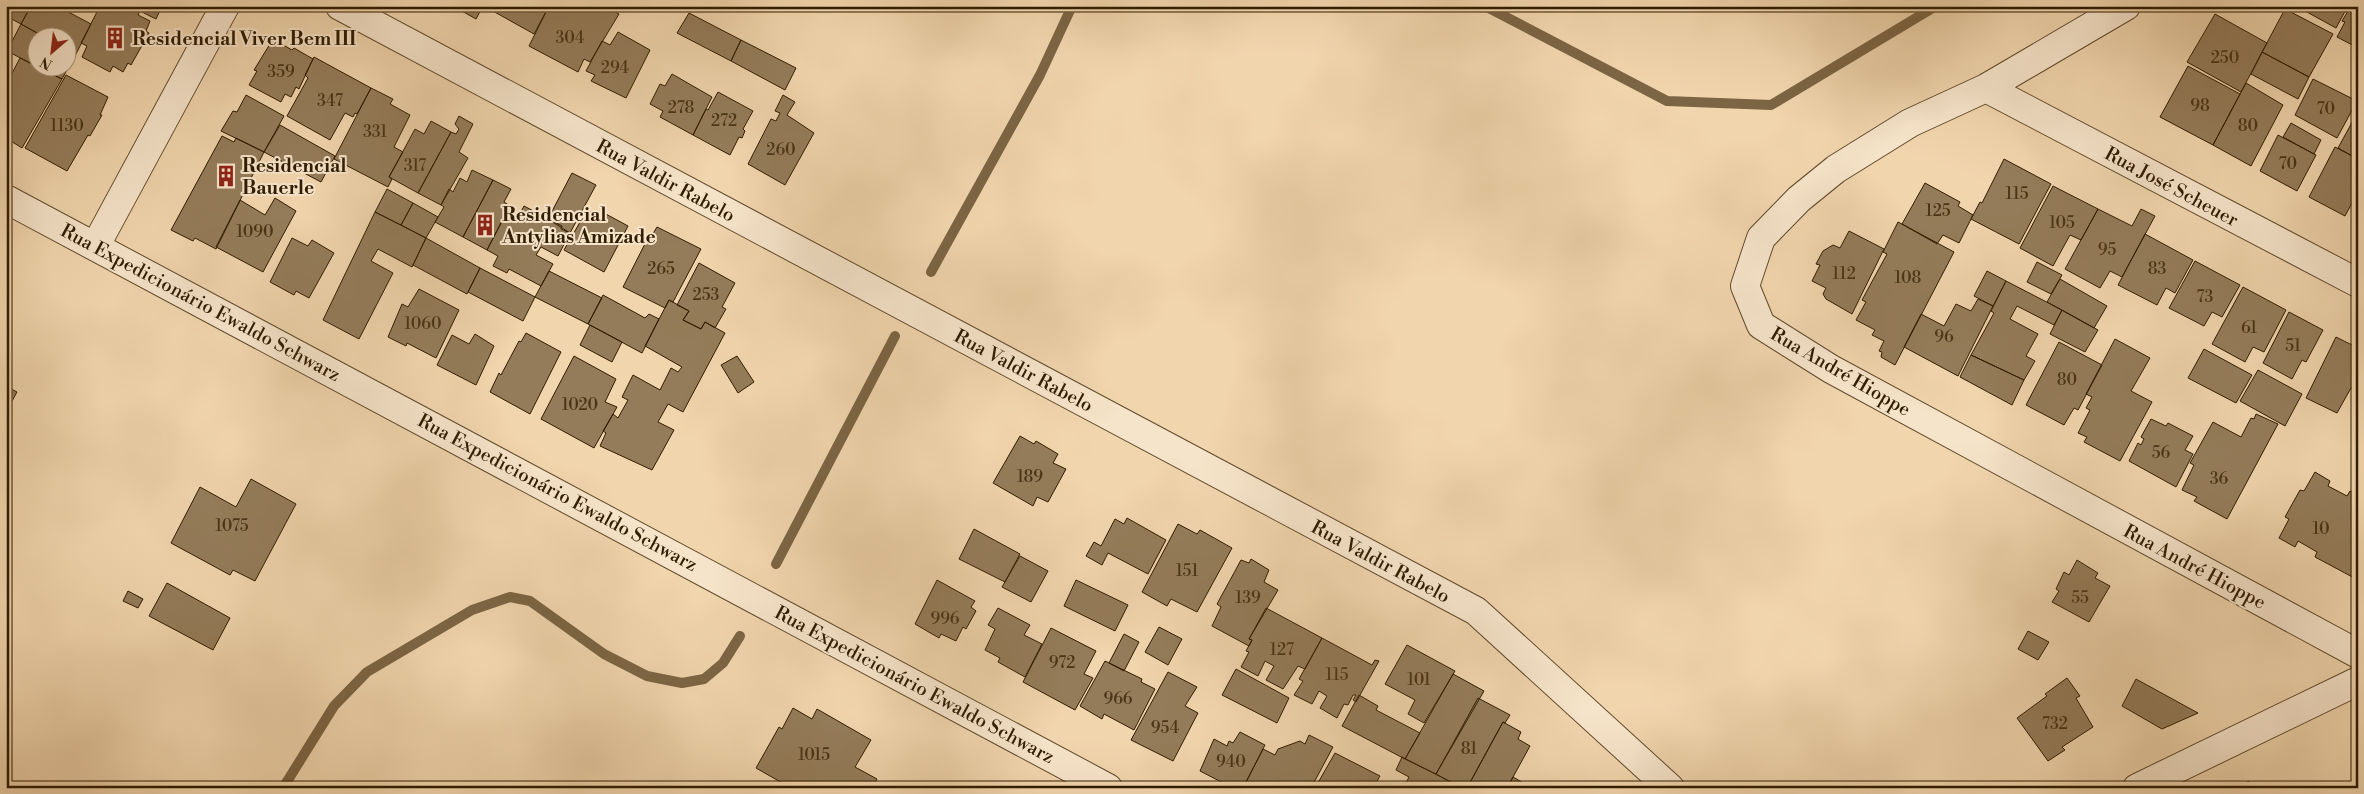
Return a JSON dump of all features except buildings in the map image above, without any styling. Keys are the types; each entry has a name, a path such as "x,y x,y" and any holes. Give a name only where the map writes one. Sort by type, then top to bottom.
{"street":[{"path":"96,245 225,6"},
{"name":"Rua Valdir Rabelo","path":"340,6 1476,611 1670,788"},
{"name":"Rua André Hioppe","path":"2126,6 1986,88 1910,123 1836,169 1799,198 1761,238 1745,286 1761,325 1831,369 2358,654"},
{"name":"Rua José Scheuer","path":"1986,88 2358,283"},
{"name":"Rua Expedicionário Ewaldo Schwarz","path":"6,199 96,245 1108,788"},
{"path":"2137,788 2358,681"}],"waterway":[{"path":"931,272 1040,75 1072,6"},
{"path":"1485,6 1667,101 1771,105 1936,6"},
{"path":"776,564 895,336"},
{"path":"283,788 334,706 367,672 472,610 510,597 530,601 604,654 647,676 682,683 704,679 723,663 740,636"}],"place":[{"name":"Residencial Viver Bem III","path":"115,38"},
{"name":"Residencial Bauerle","path":"226,176"},
{"name":"Residencial Antylias Amizade","path":"485,225"}]}
